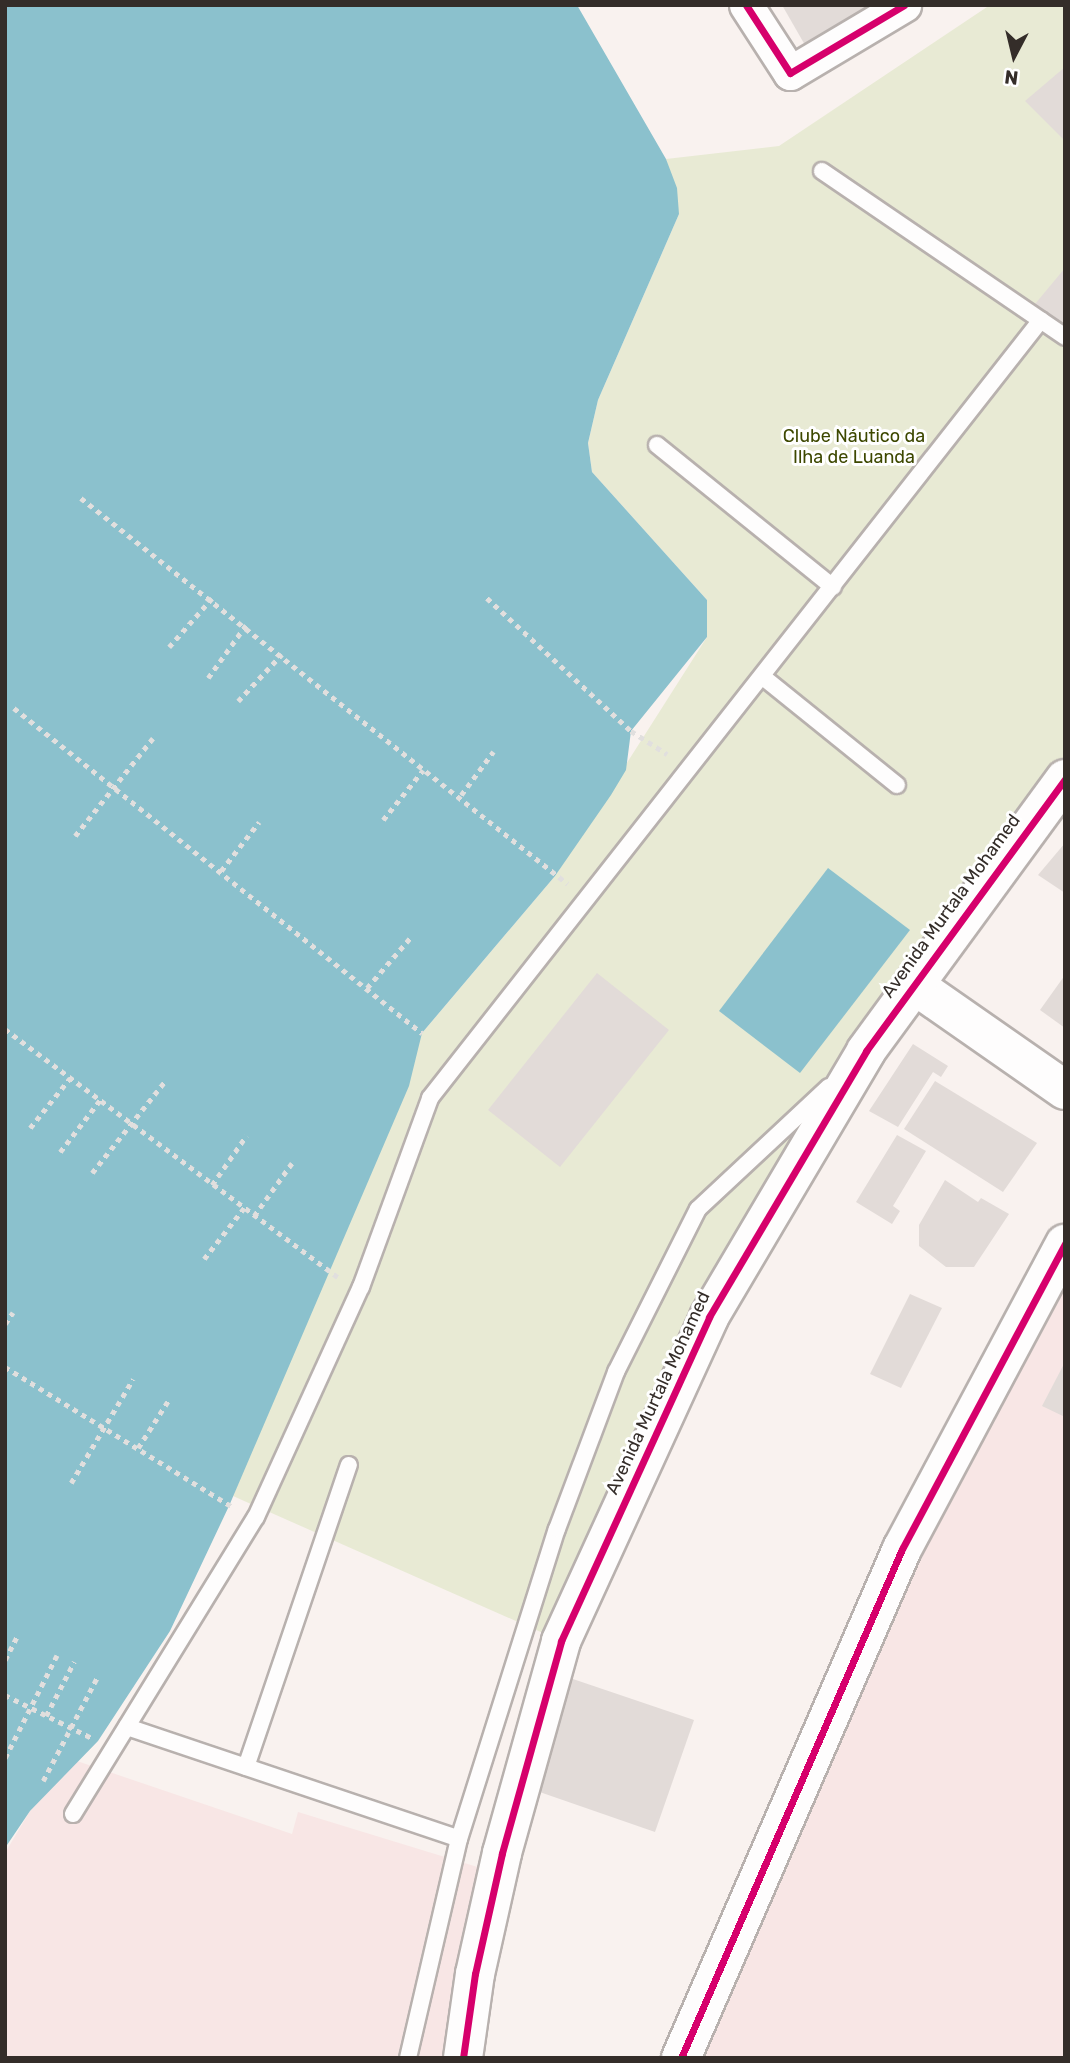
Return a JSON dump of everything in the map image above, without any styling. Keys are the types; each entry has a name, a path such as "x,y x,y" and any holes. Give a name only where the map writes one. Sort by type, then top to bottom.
{"street":[{"path":"746,5 790,73 904,5"},
{"name":"Avenida Murtala Mohamed","path":"463,2058 475,1974 502,1853 577,1600 709,1317 866,1051 1065,779"},
{"path":"913,984 1065,1090"},
{"path":"681,2058 902,1549 1065,1244"}],"lane":[{"path":"822,171 1065,337"},
{"path":"73,1814 256,1517 361,1287 430,1098 591,898 1041,320"},
{"path":"657,445 833,587"},
{"path":"763,677 897,785"},
{"path":"408,2058 459,1839 557,1529 606,1398 698,1209 866,1051"},
{"path":"246,1767 349,1465"},
{"path":"127,1727 459,1839"}],"path":[{"path":"81,498 212,598 424,770 461,795 555,876 591,898"},
{"path":"169,647 212,598"},
{"path":"487,598 631,731 691,769"},
{"path":"208,678 246,625"},
{"path":"238,701 282,654"},
{"path":"14,708 422,1033"},
{"path":"75,836 153,738"},
{"path":"461,795 493,752"},
{"path":"383,820 424,770"},
{"path":"221,871 259,822"},
{"path":"367,988 410,938"},
{"path":"5,1029 328,1272 361,1287"},
{"path":"30,1128 70,1077"},
{"path":"92,1173 166,1080"},
{"path":"60,1152 100,1100"},
{"path":"212,1185 246,1136"},
{"path":"254,1216 292,1163"},
{"path":"204,1259 244,1208"},
{"path":"5,1324 13,1312"},
{"path":"5,1367 229,1506 256,1517"},
{"path":"71,1483 133,1379"},
{"path":"138,1448 168,1401"},
{"path":"5,1660 18,1635"},
{"path":"5,1758 57,1655"},
{"path":"46,1716 74,1662"},
{"path":"43,1782 98,1676"},
{"path":"5,1695 113,1750"}],"shaded area":[{"path":"1065,1244 1065,2058 681,2058"},
{"path":"77,1761 292,1834 298,1812 497,1873 463,2058 5,2058 5,1853 30,1811"}],"green space":[{"name":"Clube Náutico da Ilha de Luanda","path":"990,5 1065,5 1065,781 866,1051 561,1641 233,1496 422,1033 555,876 707,637 707,600 592,472 588,443 598,400 679,214 666,159 779,146"}],"water":[{"path":"5,5 577,5 666,159 677,188 679,214 598,400 588,443 592,472 707,600 707,637 631,731 626,770 555,876 422,1033 409,1086 229,1506 170,1631 98,1741 30,1811 5,1848"},
{"path":"828,868 910,930 800,1073 719,1011"}],"building":[{"path":"782,5 927,5 817,66"},
{"path":"1065,67 1065,141 1025,101"},
{"path":"1065,268 1065,327 1035,304"},
{"path":"1065,843 1065,893 1038,875"},
{"path":"597,973 669,1030 560,1167 488,1110"},
{"path":"1065,975 1065,1028 1040,1010"},
{"path":"913,1044 948,1066 941,1077 933,1072 898,1127 869,1111"},
{"path":"935,1081 1037,1143 1003,1192 904,1129"},
{"path":"897,1135 926,1151 893,1206 900,1211 892,1224 856,1202"},
{"path":"945,1180 978,1202 981,1198 1009,1214 974,1267 946,1267 919,1246 919,1225"},
{"path":"910,1294 942,1308 901,1388 870,1374"},
{"path":"1065,1362 1065,1417 1042,1406"},
{"path":"570,1678 694,1720 655,1832 531,1789"}],"cycle path":[{"path":"746,5 790,73 904,5"},
{"path":"463,2058 475,1974 502,1853 561,1641 709,1317 866,1051 1065,779"},
{"path":"681,2058 902,1549 1065,1244"}]}
